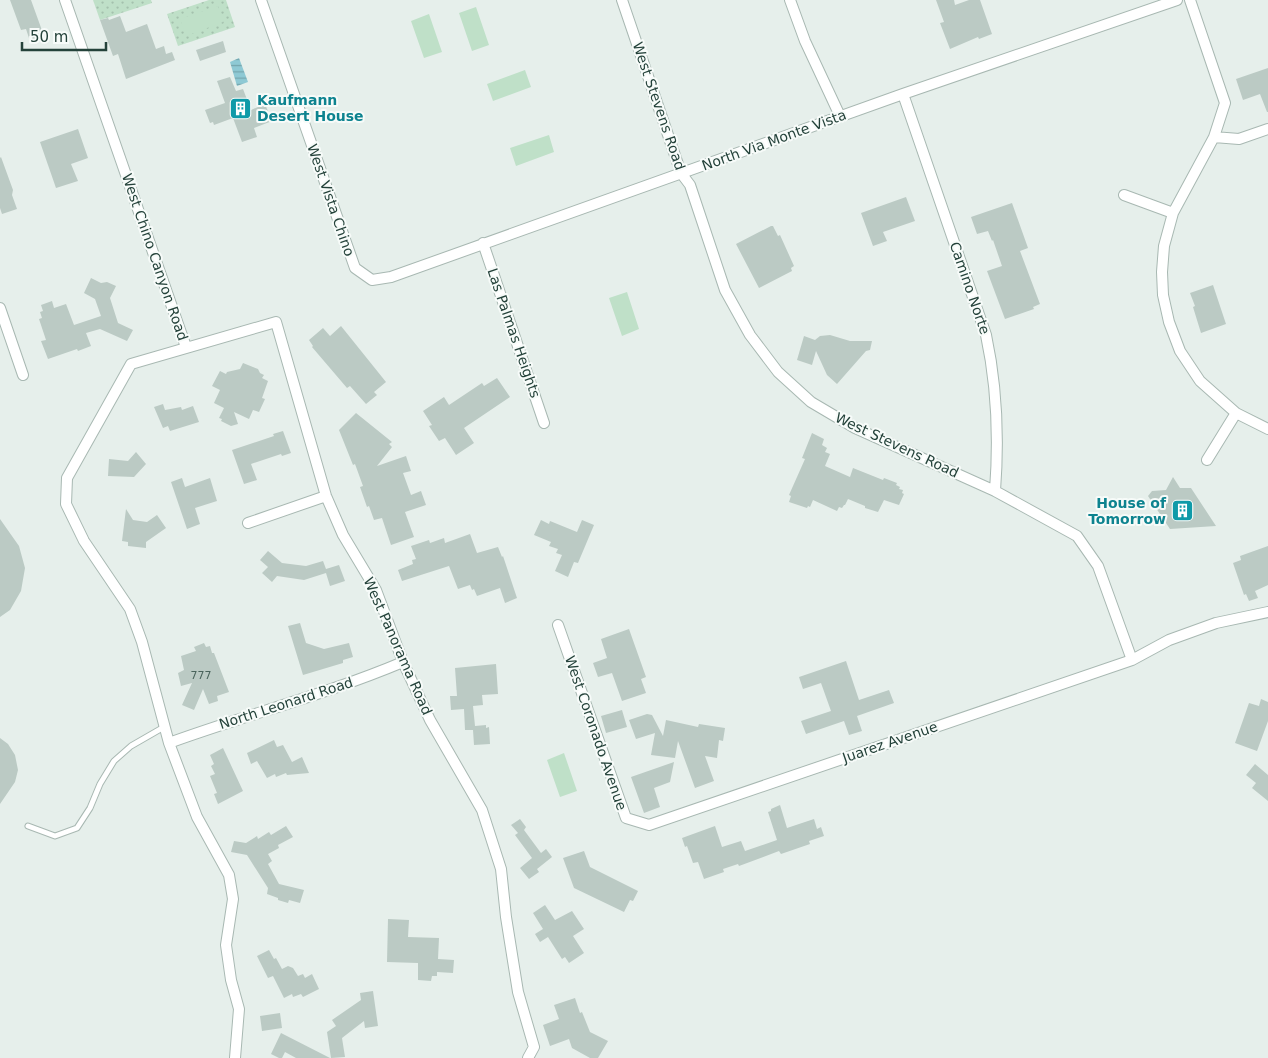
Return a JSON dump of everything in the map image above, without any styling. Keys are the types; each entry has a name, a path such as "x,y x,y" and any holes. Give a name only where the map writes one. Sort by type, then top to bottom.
{"street":[{"name":"West Chino Canyon Road","path":"65,0 186,347 132,364 67,478 66,504 84,541 130,609 142,642 169,743 197,817 229,875 233,899 226,945 231,980 239,1009 235,1058"},
{"name":"West Vista Chino","path":"261,0 355,268 372,280"},
{"name":"West Stevens Road","path":"622,0 681,173 690,185 725,290 750,335 778,372 811,402 855,428 995,491 1077,536 1098,566 1132,660"},
{"path":"790,0 805,40 840,116"},
{"name":"North Via Monte Vista","path":"372,280 391,277 902,94 1177,0"},
{"path":"1190,0 1225,103 1214,137 1173,213 1164,246 1163,295 1168,322 1180,351 1200,380 1236,412 1268,429"},
{"name":"Camino Norte","path":"902,94 986,334 994,371 998,453 995,491"},
{"path":"1214,137 1239,139 1268,129"},
{"path":"1124,195 1173,213"},
{"name":"Las Palmas Heights","path":"483,243 544,423"},
{"path":"0,308 23,375"},
{"name":"West Panorama Road","path":"186,347 276,322 326,496 343,535 376,590 404,662 430,720 482,810 502,869 506,917 518,992 534,1047 528,1058"},
{"path":"1207,460 1236,412"},
{"path":"248,523 326,496"},
{"name":"Juarez Avenue","path":"649,825 1132,660 1169,640 1216,623 1268,612"},
{"name":"West Coronado Avenue","path":"558,625 626,818 649,825"},
{"name":"North Leonard Road","path":"169,743 215,726 368,677 404,662"}],"lane":[{"path":"28,826 55,836 77,828 90,808 100,784 114,761 131,746 164,727"}],"green space":[{"path":"93,0 151,0 152,3 100,20"},
{"path":"209,0 226,0 235,27 178,46 167,14"},
{"path":"218,6 223,22 186,36 180,19"},
{"path":"476,7 489,45 472,51 459,13"},
{"path":"429,14 442,52 424,58 411,21"},
{"path":"525,70 531,87 493,101 487,84"},
{"path":"549,135 554,152 516,166 510,148"},
{"path":"627,292 639,329 622,336 609,298"},
{"path":"564,753 577,791 560,797 547,760"}],"water":[{"path":"239,58 248,82 237,86 230,62"}],"building":[{"path":"10,0 31,0 44,36 30,41 26,29 21,30"},
{"path":"936,0 954,0 955,5 969,0 980,0 992,34 979,39 978,37 950,49 940,23 944,22"},
{"path":"120,16 126,32 147,24 156,49 164,46 166,54 172,52 175,60 126,79 118,54 113,56 100,20 108,18 109,20"},
{"path":"223,41 226,52 200,61 196,50"},
{"path":"1268,68 1267,112 1260,94 1243,100 1236,79"},
{"name":"Kaufmann Desert House","path":"230,77 236,91 243,89 251,110 265,104 272,121 254,128 257,137 242,142 233,118 214,125 213,122 210,123 205,110 225,103 217,81"},
{"path":"78,129 88,158 71,164 78,181 56,188 40,142"},
{"path":"1,157 13,190 12,195 17,209 2,214 0,208"},
{"path":"906,197 915,221 883,232 887,241 873,246 861,213"},
{"path":"1012,203 1028,248 1020,251 1040,304 1033,307 1034,309 1005,319 987,271 1002,266 988,231 977,234 971,217"},
{"path":"773,226 778,236 780,235 794,266 791,268 792,271 759,288 736,244"},
{"path":"91,278 101,283 107,282 116,286 110,298 118,323 133,330 127,341 100,329 86,333 91,346 48,359 41,341 46,340 39,319 42,318 40,312 43,311 41,305 52,301 54,308 66,304 74,325 101,316 95,299 84,293"},
{"path":"1213,285 1226,324 1201,333 1190,293"},
{"path":"341,326 386,382 374,392 377,395 366,404 350,386 347,388 312,347 309,340 323,328 330,336"},
{"path":"830,335 850,341 872,341 870,350 866,351 837,384 827,375 816,351 812,365 797,360 804,336 815,340 820,336"},
{"path":"243,363 258,369 264,375 262,378 268,381 262,398 265,399 259,412 253,410 249,419 234,412 238,424 231,426 219,418 224,408 214,403 220,390 212,386 220,371 226,374 227,372 240,369"},
{"path":"497,378 510,397 464,428 474,443 456,455 445,438 439,441 429,426 432,425 423,411 444,397 449,405 482,383 484,386"},
{"path":"163,404 165,410 181,407 182,410 193,406 199,422 170,431 168,426 163,428 154,407"},
{"path":"356,413 392,442 389,444 392,447 377,466 406,456 411,471 403,473 411,495 421,491 426,505 405,512 414,537 391,545 382,518 374,520 369,506 367,507 360,487 363,486 355,464 353,465 339,430"},
{"path":"283,431 291,453 282,456 281,454 251,464 257,480 244,484 232,450 274,436 273,434"},
{"path":"812,433 824,439 822,445 827,448 825,452 830,454 825,466 850,477 853,468 883,480 884,478 897,483 896,485 900,487 899,489 903,490 902,493 904,494 899,505 884,500 878,512 848,499 845,505 842,508 839,507 837,511 813,500 810,507 808,506 807,508 789,502 791,496 789,495 805,459 802,458"},
{"path":"136,452 146,464 134,477 108,476 109,459 128,461"},
{"name":"House of Tomorrow","path":"1173,477 1180,488 1191,488 1216,526 1170,529 1148,496 1152,491 1166,490"},
{"path":"182,478 185,487 210,478 217,501 195,508 200,524 187,529 171,482"},
{"path":"126,509 133,520 147,522 157,515 166,528 146,542 146,548 128,546 128,542 122,541"},
{"path":"0,519 19,546 25,568 21,591 10,610 0,617"},
{"path":"541,520 549,524 550,521 577,532 582,520 594,525 578,563 574,562 568,577 555,571 562,555 556,553 558,549 549,546 551,542 534,535"},
{"path":"470,534 477,553 498,547 503,556 517,598 505,603 500,588 477,596 470,585 458,589 449,566 402,581 398,570 413,564 412,560 416,559 411,546 429,540 430,543 444,538 445,543"},
{"path":"1268,546 1268,585 1255,591 1258,598 1249,601 1246,594 1244,595 1233,563 1241,560 1240,556"},
{"path":"268,551 282,563 306,566 323,561 326,569 339,565 345,581 330,586 326,573 304,580 277,576 272,582 262,573 268,567 260,560"},
{"path":"300,623 306,643 324,649 349,643 353,657 343,660 343,663 303,675 288,626"},
{"path":"629,629 646,677 641,679 646,693 622,701 612,673 598,677 593,663 607,658 601,639"},
{"path":"204,643 206,647 210,646 212,653 214,653 229,692 217,696 218,701 209,704 203,689 194,710 182,705 192,683 181,686 178,673 184,670 181,656 196,651 194,647"},
{"path":"846,661 859,700 889,690 894,703 857,716 862,731 849,735 844,721 806,734 801,721 831,711 821,683 803,689 799,677"},
{"path":"496,664 498,694 482,695 483,705 473,706 475,726 486,725 486,728 489,727 490,744 474,745 473,730 465,730 464,709 451,710 450,696 457,696 455,668"},
{"path":"1261,699 1268,702 1268,721 1257,751 1235,743 1249,703 1259,706"},
{"path":"622,710 627,727 606,733 601,716"},
{"path":"647,714 652,715 663,736 666,720 698,727 699,724 725,728 723,741 719,740 717,758 705,756 714,781 695,788 678,741 675,758 651,755 655,733 636,739 629,720"},
{"path":"0,738 8,744 15,755 18,770 15,782 0,804"},
{"path":"274,740 277,747 283,745 292,762 302,757 309,773 287,775 286,773 276,777 275,774 267,778 257,761 251,764 247,753"},
{"path":"223,748 243,791 218,804 214,794 217,793 210,776 215,774 211,766 214,764 210,755"},
{"path":"674,762 670,782 654,788 660,807 644,813 631,777"},
{"path":"1255,764 1268,775 1268,801 1252,788 1256,783 1246,775"},
{"path":"780,805 787,828 814,819 817,829 821,827 824,836 809,841 810,844 781,854 779,851 739,866 738,864 723,869 724,872 704,879 698,862 693,863 682,838 715,826 722,847 741,841 745,851 777,840 768,812"},
{"path":"520,819 526,827 524,830 541,853 546,849 552,857 537,869 539,872 529,879 520,868 532,858 515,835 518,833 511,825"},
{"path":"286,826 293,837 278,845 279,848 268,854 272,861 268,864 279,884 304,890 300,903 289,900 288,903 267,894 268,888 247,855 231,852 234,841 246,843 257,836 258,839 269,832 271,835"},
{"path":"584,851 590,867 638,891 633,901 630,900 624,912 574,888 563,858"},
{"path":"545,905 555,920 572,911 584,929 573,936 584,953 569,963 565,957 562,959 548,937 540,942 535,934 543,929 533,913"},
{"path":"388,919 409,920 408,937 439,938 438,959 454,960 453,973 437,972 437,976 432,976 431,981 418,980 418,963 387,962"},
{"path":"269,950 282,969 288,966 293,968 298,976 303,974 305,978 312,974 319,989 303,997 301,994 293,997 292,994 284,998 273,976 268,978 257,956"},
{"path":"373,991 378,1026 365,1028 364,1021 342,1038 345,1057 331,1058 327,1032 336,1026 332,1020 361,1000 360,993"},
{"path":"575,998 590,1032 608,1041 598,1058 590,1058 572,1048 569,1039 550,1046 543,1025 559,1019 554,1005"},
{"path":"280,1013 282,1028 262,1031 260,1016"},
{"path":"281,1033 330,1058 296,1058 285,1052 282,1058 279,1058 271,1054"}],"place":[{"name":"Kaufmann Desert House","path":"241,108"},
{"name":"House of Tomorrow","path":"1182,511"}]}
